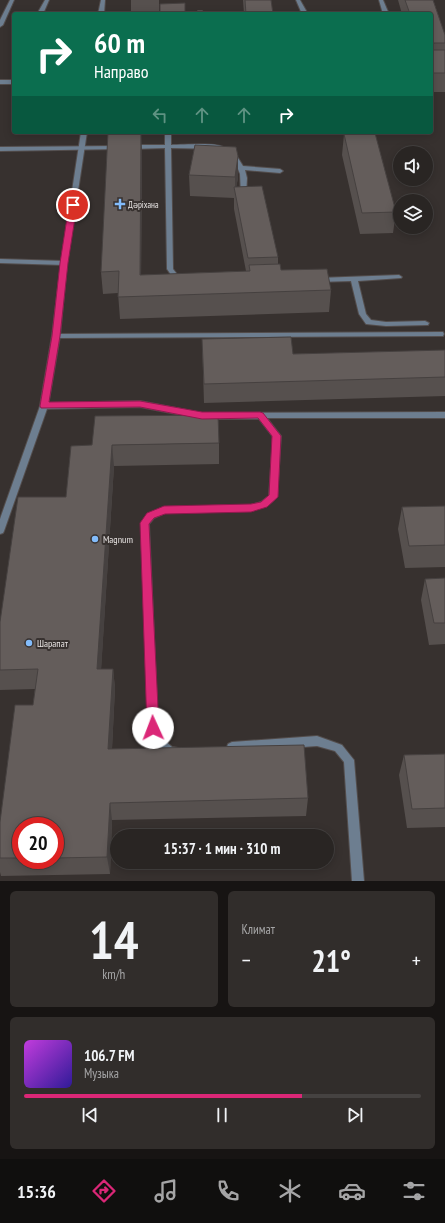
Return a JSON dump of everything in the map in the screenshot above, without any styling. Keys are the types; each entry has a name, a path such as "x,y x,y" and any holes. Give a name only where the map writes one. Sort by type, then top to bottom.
{"street":[{"path":"0,25 12,0"},
{"path":"41,12 47,0"},
{"path":"101,12 103,0"},
{"path":"298,0 304,12"},
{"path":"381,0 385,12"},
{"path":"0,82 12,82"},
{"path":"0,531 44,406 56,336 64,263 84,134"},
{"path":"168,134 170,269 178,280 191,282"},
{"path":"0,148 82,149 169,146 206,146 222,148 229,151 243,168 243,197"},
{"path":"243,168 280,171"},
{"path":"0,261 64,263"},
{"path":"307,281 399,277"},
{"path":"354,279 363,314 369,322 386,324 425,323"},
{"path":"56,336 440,334"},
{"path":"44,406 140,404 202,416 445,415"},
{"path":"186,750 170,752 160,743 153,728 144,523 150,516 164,510 251,508 264,504 273,497 277,436 260,415"},
{"path":"224,748 316,741 338,748 349,760 358,881"}],"building":[{"path":"245,0 271,0 273,12 246,12"},
{"path":"405,0 433,0 445,35 445,43 434,43 433,46 433,12 409,12"},
{"path":"185,3 185,12 160,12 160,4"},
{"path":"433,50 445,50 445,73 433,73"},
{"path":"108,134 141,134 140,275 250,271 249,265 280,264 281,270 327,269 331,290 118,297 119,271 101,272"},
{"path":"344,134 375,134 393,201 393,212 362,213"},
{"path":"195,145 236,147 238,156 235,177 189,175"},
{"path":"262,186 278,257 248,258 234,187"},
{"path":"291,337 293,354 445,350 445,377 204,384 202,339"},
{"path":"218,415 219,443 112,445 97,669 113,669 108,749 304,745 308,798 110,803 107,857 64,858 64,817 12,817 12,858 0,858 0,822 15,705 33,705 38,669 0,670 0,622 18,497 66,497 71,446 92,445 95,416"},
{"path":"445,506 445,545 409,546 402,507"},
{"path":"445,578 445,623 434,623 425,579"},
{"path":"445,754 445,808 412,809 404,755"}],"place":[{"name":"Дəріхана","path":"120,204"},
{"name":"Magnum","path":"95,539"},
{"name":"Шарапат","path":"29,643"}],"route":[{"path":"73,205 64,263 56,336 44,406 140,404 202,416 260,415 277,436 273,497 264,504 251,508 164,510 150,516 144,523 153,728"}]}
